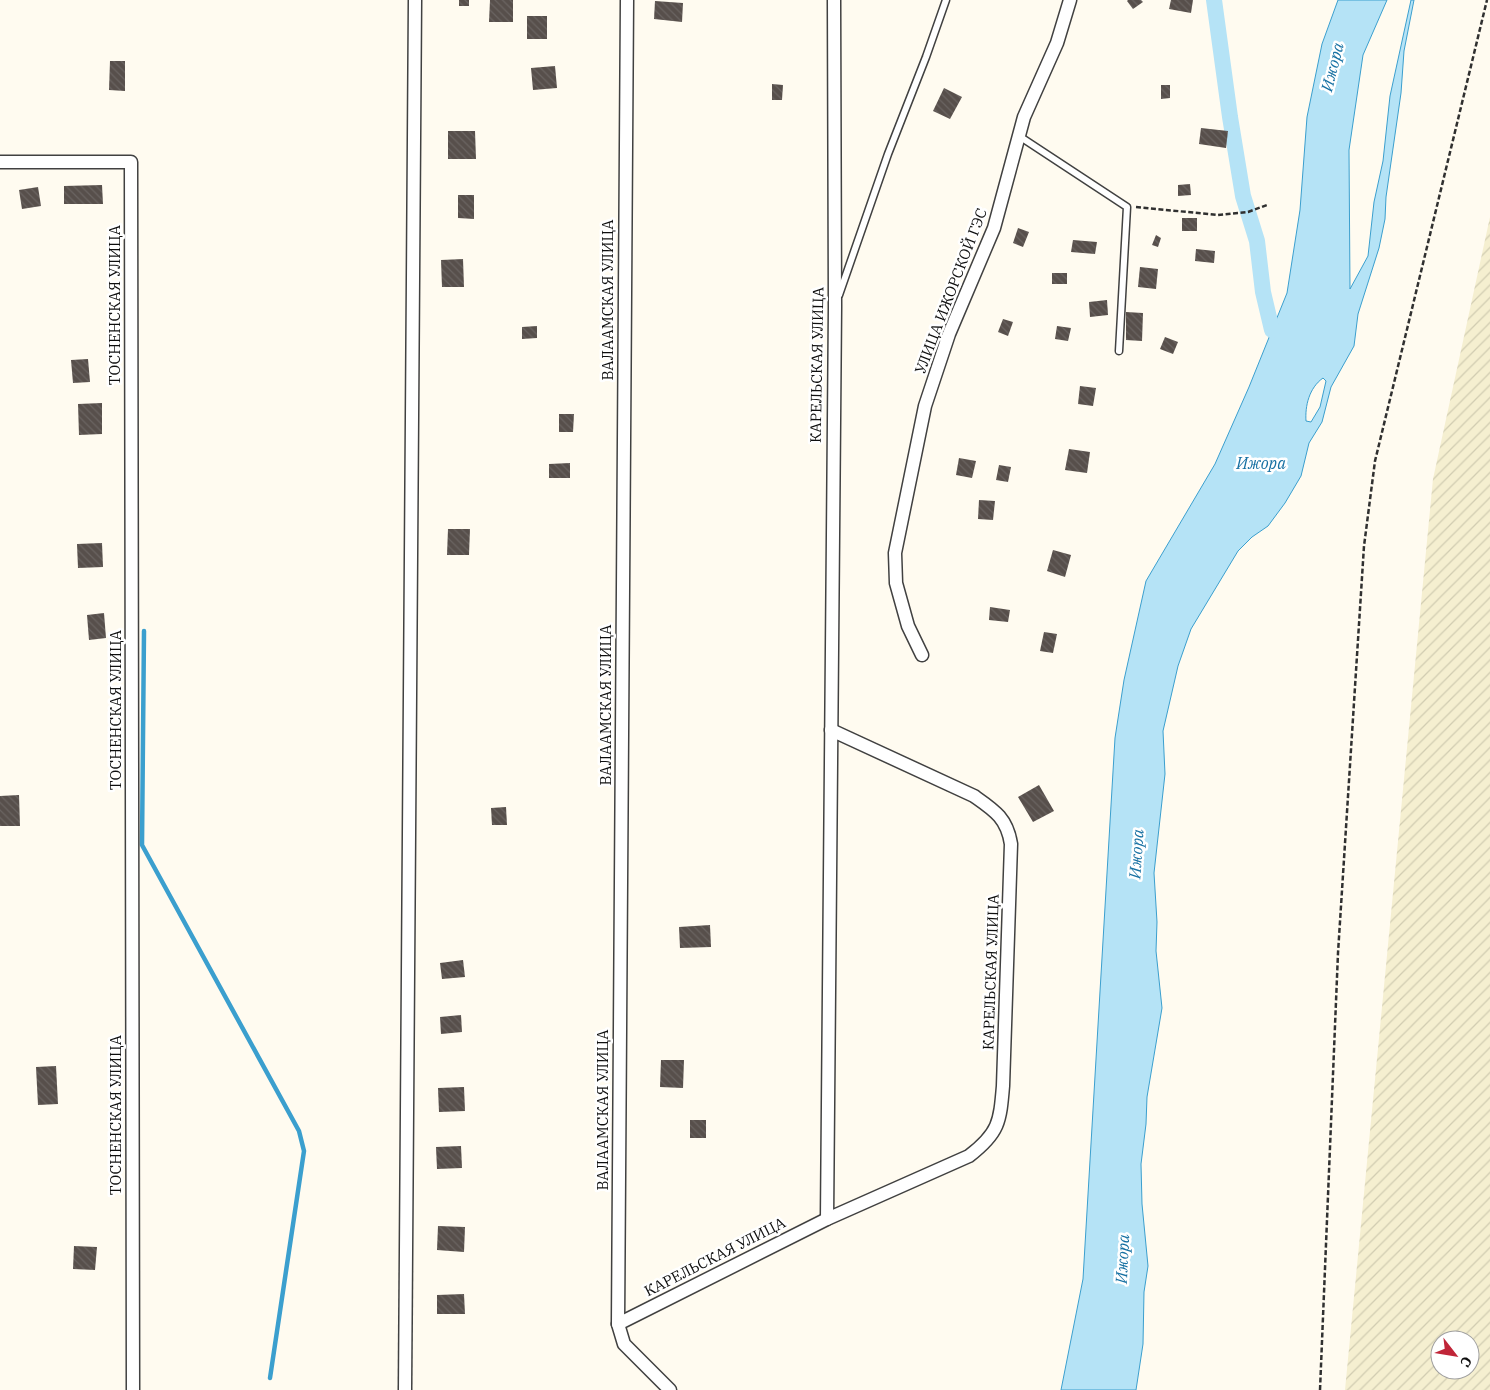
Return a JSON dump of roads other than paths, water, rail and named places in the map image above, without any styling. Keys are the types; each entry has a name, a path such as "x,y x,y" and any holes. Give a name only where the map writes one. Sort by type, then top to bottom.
{"street":[{"path":"405,1390 415,0"},
{"name":"ВАЛААМСКАЯ УЛИЦА","path":"627,0 618,1324 624,1344 670,1390"},
{"name":"КАРЕЛЬСКАЯ УЛИЦА","path":"827,1219 834,307 834,0"},
{"name":"УЛИЦА ИЖОРСКОЙ ГЭС","path":"922,655 908,626 896,583 895,553 926,406 949,334 994,228 1024,117 1056,43 1070,0"},
{"name":"ТОСНЕНСКАЯ УЛИЦА","path":"0,162 132,162 133,1390"},
{"name":"КАРЕЛЬСКАЯ УЛИЦА","path":"618,1324 827,1219 969,1156 983,1145 993,1132 1001,1116 1012,844 1009,831 1003,819 974,796 831,730"}],"lane":[{"path":"834,307 888,154 946,0"},
{"path":"1019,136 1127,206 1119,351"}],"water":[{"name":"Ижора","path":"1338,0 1387,0 1363,55 1349,150 1350,289 1368,256 1374,202 1383,161 1390,96 1411,0 1414,0 1404,51 1401,93 1386,197 1385,219 1379,248 1358,314 1354,346 1331,387 1322,422 1309,443 1301,476 1285,503 1268,526 1252,537 1238,551 1191,629 1178,666 1163,731 1165,774 1154,873 1157,922 1156,951 1162,1008 1147,1097 1141,1164 1142,1204 1148,1266 1144,1292 1143,1344 1136,1390 1061,1390 1083,1279 1115,738 1124,680 1146,581 1215,464 1287,293 1300,210 1307,117 1322,44","holes":["1323,378 1326,381 1320,407 1311,422 1306,421 1307,403 1311,392"]}],"waterway":[{"path":"1214,0 1243,196 1257,241 1263,292 1272,330"},
{"path":"144,631 142,845 299,1131 304,1151 270,1378"}]}
